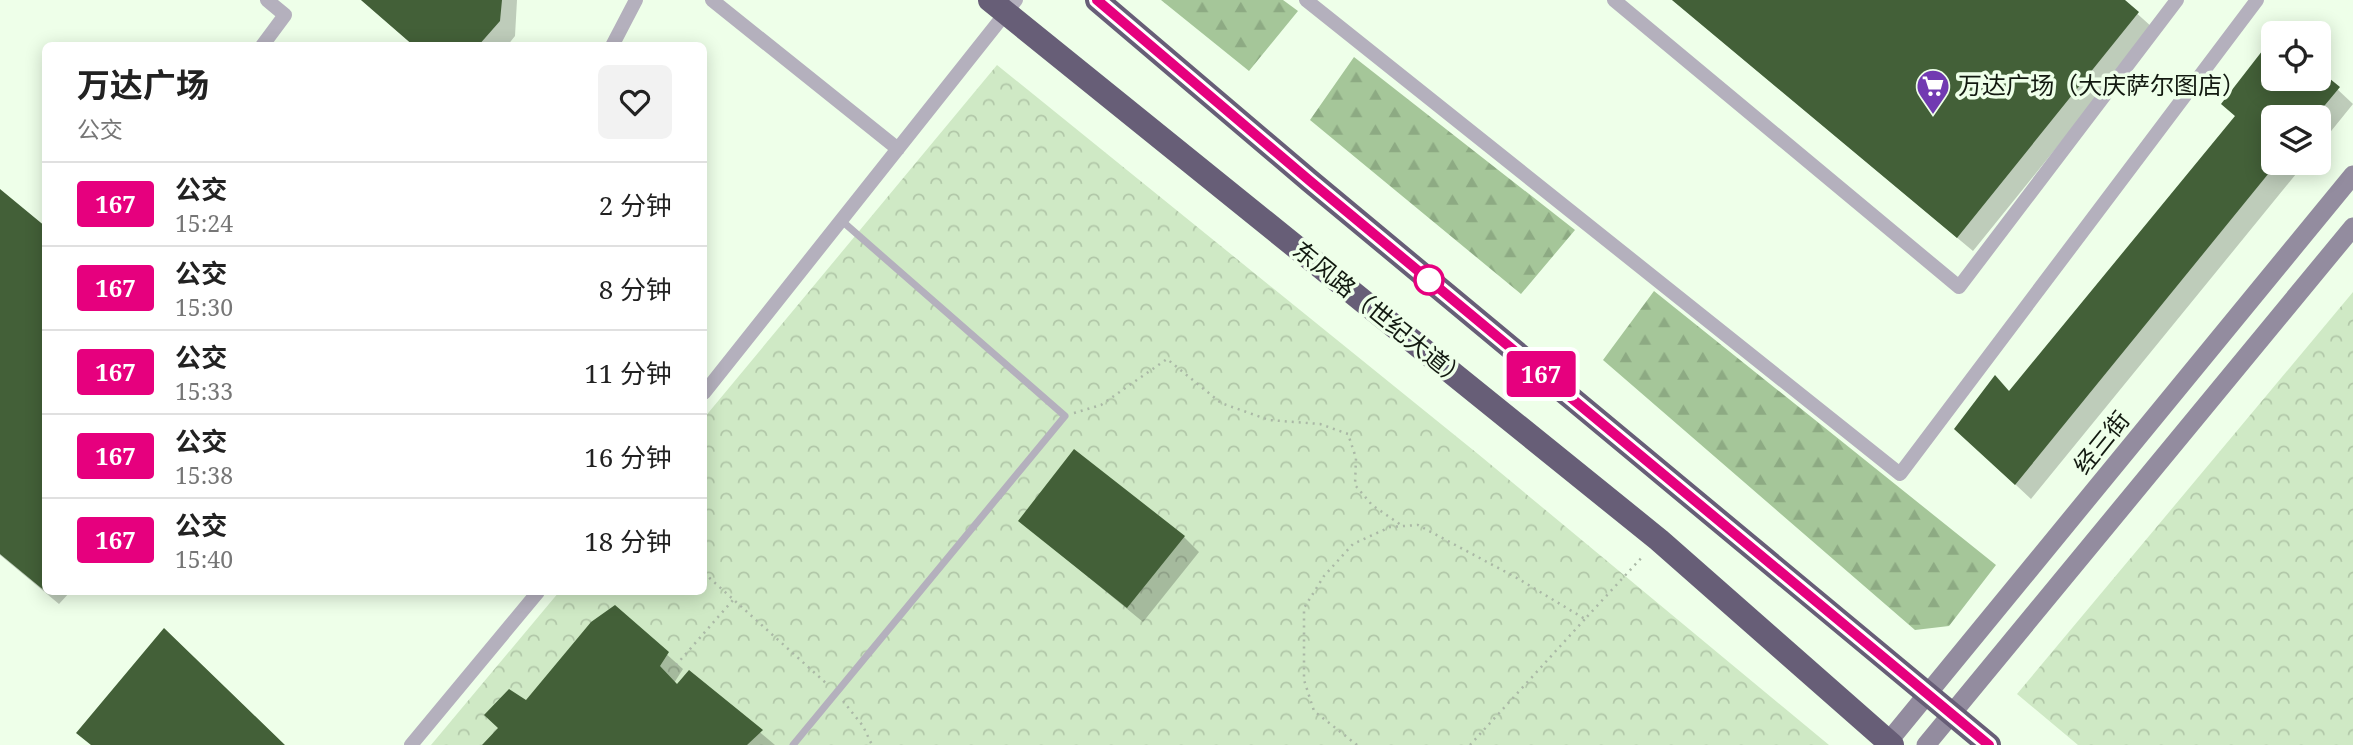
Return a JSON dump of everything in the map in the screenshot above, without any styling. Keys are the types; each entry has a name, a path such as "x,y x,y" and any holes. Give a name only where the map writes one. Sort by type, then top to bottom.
{"highway":[{"path":"1097,0 1989,745"},
{"name":"东风路（世纪大道）","path":"1004,4 1658,540 1890,743"}],"main road":[{"name":"经三街","path":"1890,743 2353,174"},
{"path":"1926,745 2353,227"}],"street":[{"path":"265,42 285,15 267,0"},
{"path":"613,42 636,0"},
{"path":"712,0 898,149"},
{"path":"1306,0 1900,474 2257,0"},
{"path":"1614,0 1959,287 2177,0"},
{"path":"707,389 898,149 1004,4"},
{"path":"411,745 536,595"}],"lane":[{"path":"793,745 1065,416 842,221"}],"path":[{"path":"1065,416 1101,405 1167,359 1221,403 1269,420 1320,424 1348,433 1356,458 1355,485 1372,505 1402,526"},
{"path":"1357,745 1314,711 1304,680 1304,608 1324,576 1353,544 1390,527 1418,525 1585,619"},
{"path":"1470,745 1658,540"},
{"path":"707,576 836,692 863,726 872,745"},
{"path":"676,664 733,600"}],"green space":[{"path":"1161,0 1283,0 1298,11 1249,71"},
{"path":"1354,57 1575,230 1521,294 1310,120"},
{"path":"997,65 1478,454 1829,745 431,745 556,595 707,595 707,414"},
{"path":"1654,291 1996,565 1949,626 1915,630 1603,360"},
{"path":"2353,292 2353,745 2078,745 2017,694"}],"building":[{"path":"361,0 502,0 500,21 482,42 409,42"},
{"name":"万达广场（大庆萨尔图店）","path":"1672,0 2125,0 2139,12 1957,238"},
{"path":"2261,52 2261,91 2331,91 2331,80 2340,87 2325,105 2261,105 2261,175 2267,175 2015,485 1954,429 1995,375 2009,391 2235,116 2221,104"},
{"path":"0,189 42,224 42,589 0,554"},
{"path":"1074,449 1185,536 1127,608 1018,521"},
{"path":"615,605 669,652 660,666 677,684 689,670 763,730 747,745 482,745 498,728 484,715 509,689 526,700 591,622"},
{"path":"164,628 285,745 91,745 76,733"}],"bus line":[{"name":"167","path":"1097,0 1310,181 1989,745"}],"place":[{"name":"万达广场（大庆萨尔图店）","path":"1933,116"}]}
